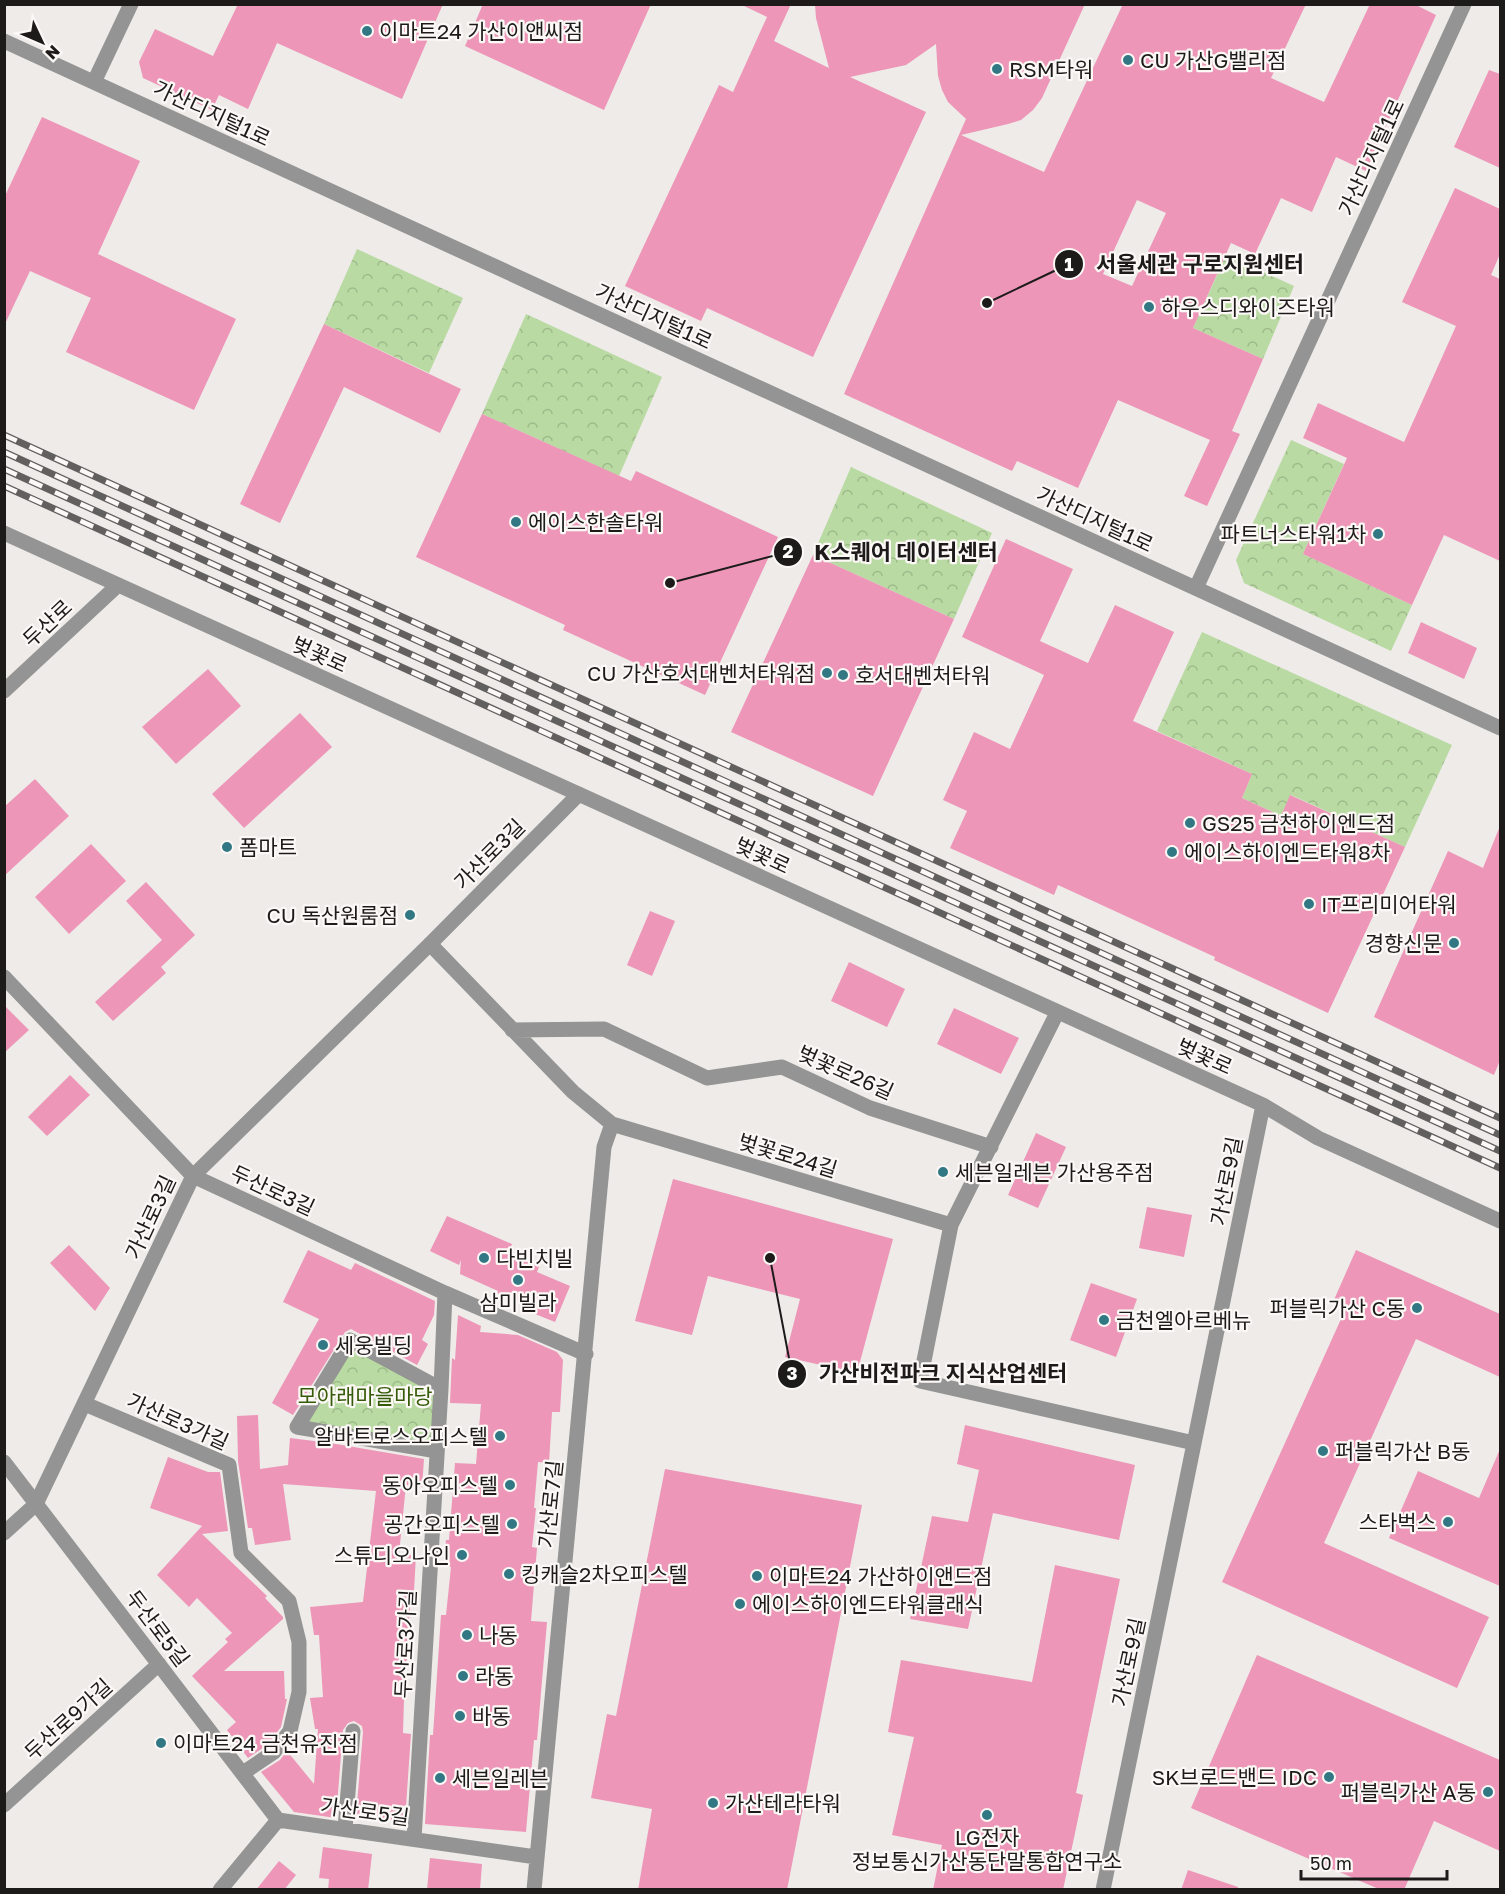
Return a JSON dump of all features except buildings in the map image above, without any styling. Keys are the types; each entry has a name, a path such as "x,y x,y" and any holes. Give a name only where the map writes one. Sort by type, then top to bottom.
{"street":[{"path":"94,82 131,4"},
{"name":"가산디지털1로","path":"1196,588 1464,4"},
{"name":"가산디지털1로","path":"4,41 1500,728"},
{"name":"벚꽃로","path":"4,533 1263,1105 1318,1138 1500,1221"},
{"name":"두산로","path":"4,691 118,585"},
{"name":"가산로3길","path":"4,1533 36,1504 193,1176 430,944 579,794"},
{"path":"430,944 573,1092 612,1124"},
{"name":"두산로3길","path":"4,977 193,1176 445,1293 586,1354"},
{"path":"1058,1013 951,1225 920,1381 1194,1443"},
{"name":"벚꽃로26길","path":"512,1030 604,1029 707,1078 782,1067 870,1108 992,1147"},
{"name":"가산로9길","path":"1103,1890 1263,1105"},
{"name":"벚꽃로24길","path":"612,1124 951,1225"},
{"name":"가산로7길","path":"534,1890 604,1147 612,1124"},
{"name":"두산로3가길","path":"414,1839 445,1293"},
{"path":"437,1451 297,1427 350,1340 441,1389"},
{"name":"가산로3가길","path":"85,1404 229,1465 241,1553 289,1602 299,1642 299,1692 290,1731 274,1752 243,1773"},
{"name":"두산로5길","path":"4,1462 278,1820"},
{"name":"두산로9가길","path":"4,1805 159,1664"},
{"path":"345,1829 353,1731"},
{"path":"220,1890 278,1820"},
{"name":"가산로5길","path":"278,1820 536,1857"}],"green space":[{"path":"357,249 463,298 429,373 324,324"},
{"path":"1226,255 1294,286 1263,359 1193,328"},
{"path":"526,314 662,377 619,476 482,414"},
{"path":"1291,440 1344,464 1303,554 1412,605 1391,651 1244,583 1236,560"},
{"path":"851,467 992,533 954,619 813,555"},
{"path":"1202,632 1452,745 1405,847 1291,795 1281,816 1242,798 1252,774 1157,731"},
{"name":"모아래마을마당","path":"350,1340 441,1389 437,1451 297,1427"}],"railway":[{"path":"4,435 1500,1118"},
{"path":"4,452 1500,1135"},
{"path":"4,469 1500,1151"},
{"path":"4,486 1500,1168"}],"place":[{"name":"이마트24 가산이앤씨점","path":"367,31"},
{"name":"CU 가산G밸리점","path":"1128,60"},
{"name":"RSM타워","path":"997,69"},
{"name":"서울세관 구로지원센터","path":"987,303"},
{"name":"하우스디와이즈타워","path":"1149,307"},
{"name":"에이스한솔타워","path":"516,522"},
{"name":"파트너스타워1차","path":"1378,534"},
{"name":"K스퀘어 데이터센터","path":"670,583"},
{"name":"CU 가산호서대벤처타워점","path":"827,673"},
{"name":"호서대벤처타워","path":"843,675"},
{"name":"GS25 금천하이엔드점","path":"1190,823"},
{"name":"폼마트","path":"227,847"},
{"name":"에이스하이엔드타워8차","path":"1172,852"},
{"name":"IT프리미어타워","path":"1309,904"},
{"name":"CU 독산원룸점","path":"410,915"},
{"name":"경향신문","path":"1454,943"},
{"name":"세븐일레븐 가산용주점","path":"943,1172"},
{"name":"다빈치빌","path":"484,1258"},
{"name":"가산비전파크 지식산업센터","path":"770,1258"},
{"name":"삼미빌라","path":"518,1280"},
{"name":"퍼블릭가산 C동","path":"1417,1308"},
{"name":"금천엘아르베뉴","path":"1104,1320"},
{"name":"세웅빌딩","path":"323,1345"},
{"name":"알바트로스오피스텔","path":"500,1436"},
{"name":"퍼블릭가산 B동","path":"1323,1451"},
{"name":"동아오피스텔","path":"510,1485"},
{"name":"스타벅스","path":"1448,1522"},
{"name":"공간오피스텔","path":"512,1524"},
{"name":"스튜디오나인","path":"462,1555"},
{"name":"킹캐슬2차오피스텔","path":"509,1574"},
{"name":"이마트24 가산하이앤드점","path":"757,1576"},
{"name":"에이스하이엔드타워클래식","path":"740,1604"},
{"name":"나동","path":"467,1635"},
{"name":"라동","path":"463,1676"},
{"name":"바동","path":"460,1716"},
{"name":"이마트24 금천유진점","path":"161,1743"},
{"name":"SK브로드밴드 IDC","path":"1329,1777"},
{"name":"세븐일레븐","path":"440,1778"},
{"name":"퍼블릭가산 A동","path":"1488,1792"},
{"name":"가산테라타워","path":"713,1803"},
{"name":"LG전자 정보통신가산동단말통합연구소","path":"987,1815"}]}
